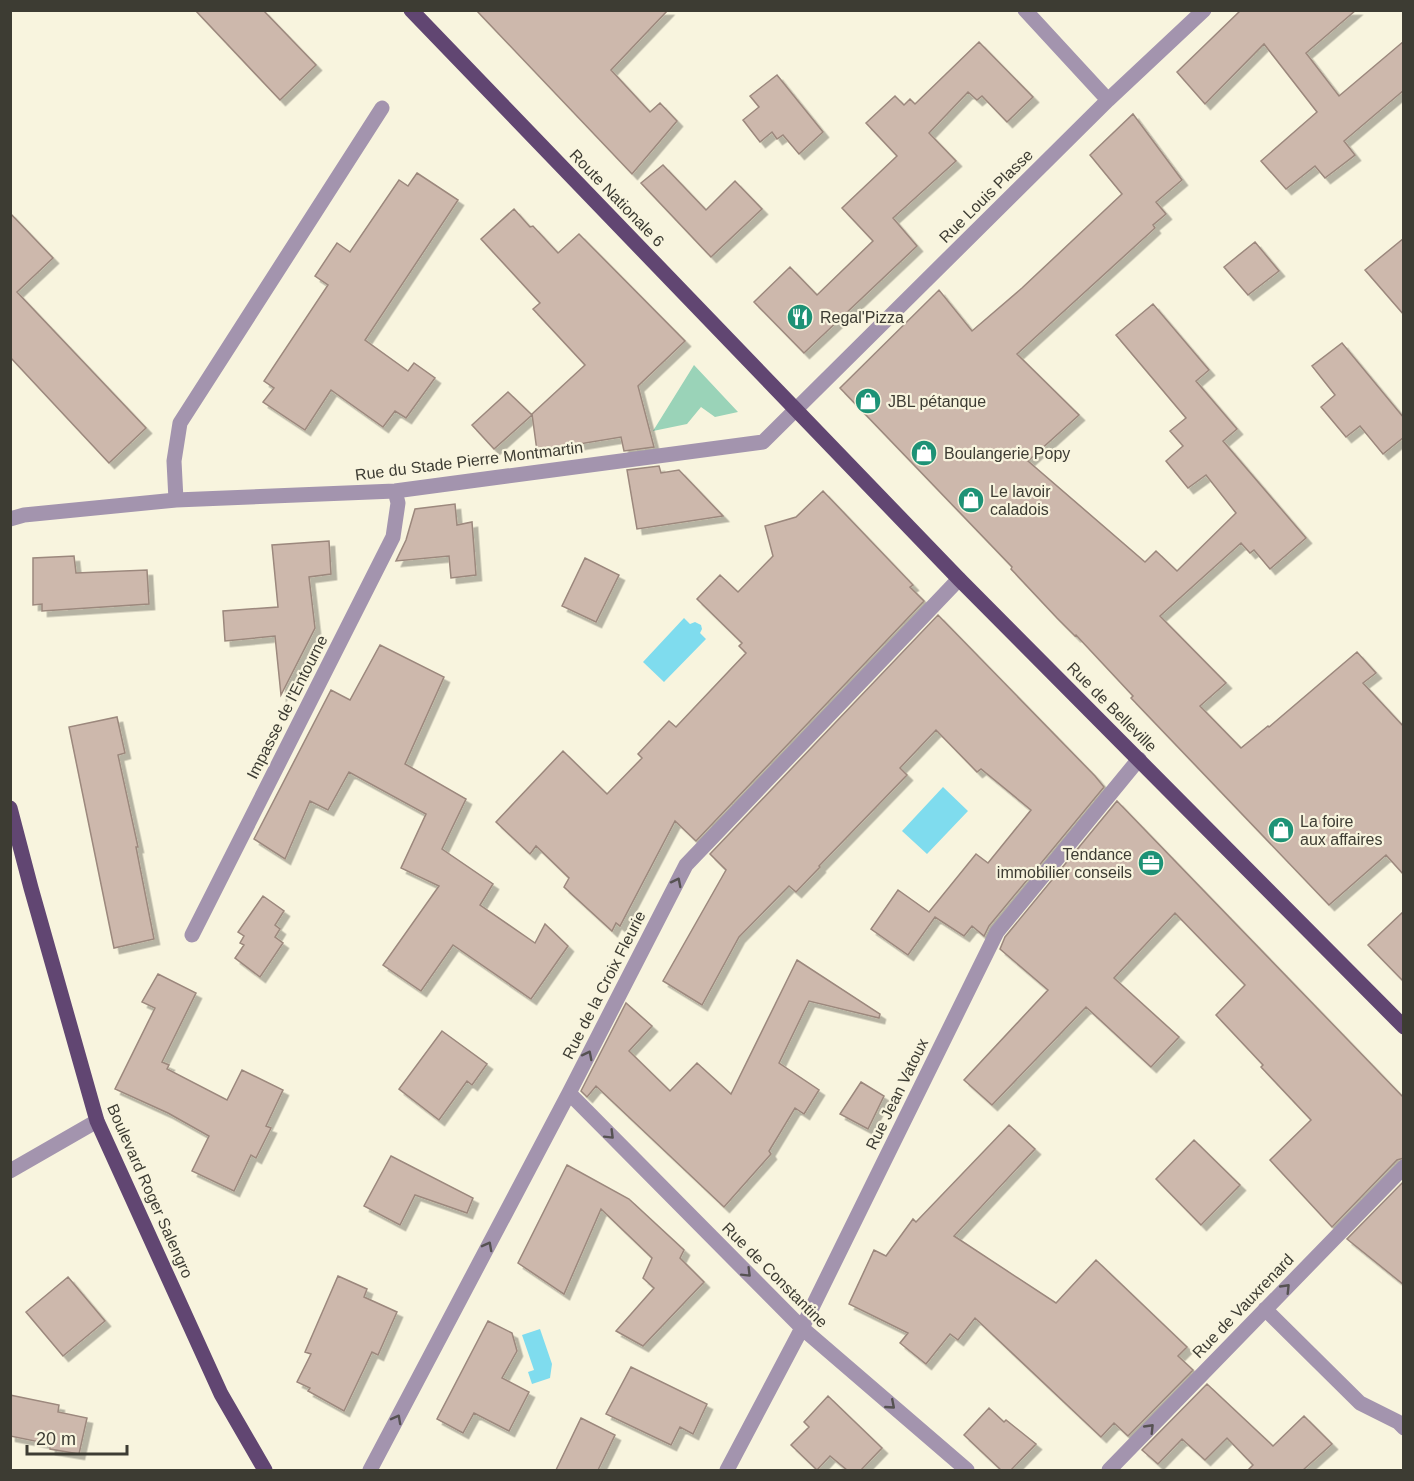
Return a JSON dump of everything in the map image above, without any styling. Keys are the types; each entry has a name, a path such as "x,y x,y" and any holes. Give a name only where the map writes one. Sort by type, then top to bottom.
{"main road":[{"name":"Route Nationale 6","path":"411,10 797,410"},
{"name":"Rue de Belleville","path":"797,410 959,579 1404,1027"},
{"name":"Boulevard Roger Salengro","path":"10,808 97,1121 221,1394 265,1470"}],"street":[{"path":"1025,10 1108,100"},
{"name":"Rue Louis Plasse","path":"797,410 1108,100 1204,10"},
{"path":"176,501 174,461 180,423 382,108"},
{"name":"Rue du Stade Pierre Montmartin","path":"15,514 176,501 396,491 763,442 797,410"},
{"name":"Impasse de l'Entourne","path":"192,935 393,537 398,502 396,491"},
{"name":"Rue de la Croix Fleurie","path":"370,1470 569,1094 686,865 959,579"},
{"name":"Rue Jean Vatoux","path":"727,1470 802,1329 997,932 1139,759"},
{"name":"Rue de Constantine","path":"569,1094 802,1329 967,1470"},
{"path":"10,1171 97,1121"},
{"name":"Rue de Vauxrenard","path":"1109,1470 1404,1167"},
{"path":"1265,1309 1360,1403 1398,1422 1404,1428"}],"green space":[{"path":"694,365 738,412 715,417 701,407 687,424 653,431"}],"water":[{"path":"684,618 690,624 695,622 701,625 700,633 706,639 664,682 643,662"},
{"path":"943,787 968,811 927,854 902,831"},
{"path":"540,1329 552,1364 550,1378 532,1384 528,1372 534,1370 522,1335"}],"building":[{"path":"195,10 263,10 316,65 280,100"},
{"path":"476,10 668,10 611,70 650,112 660,103 677,121 632,174"},
{"path":"1241,10 1356,10 1306,53 1339,96 1404,41 1404,90 1344,141 1355,155 1325,178 1315,166 1286,189 1261,161 1317,112 1264,44 1205,104 1177,72"},
{"path":"979,42 1033,97 1007,122 982,96 977,100 968,92 929,133 956,161 893,218 917,246 804,353 754,302 790,267 817,295 873,241 842,208 897,156 866,123 895,96 904,105 910,99 915,104"},
{"path":"777,75 823,132 799,154 783,135 777,139 772,132 760,142 743,120 759,107 750,96"},
{"path":"1133,114 1182,180 1156,202 1166,214 1153,225 1155,228 1017,354 1079,415 1028,461 1145,562 1156,551 1177,571 1236,513 1206,475 1188,488 1166,461 1183,446 1170,431 1186,418 1116,335 1153,304 1209,370 1196,381 1237,429 1223,441 1306,538 1270,569 1254,550 1250,553 1241,543 1160,616 1226,683 1200,706 1241,748 1357,652 1376,673 1363,683 1404,727 1404,875 1386,855 1329,905 1131,698 1133,696 1011,569 1012,567 840,388 939,290 972,331 1022,288 1122,194 1090,155"},
{"path":"663,165 706,210 735,181 762,209 711,257 641,183"},
{"path":"417,173 458,200 365,340 408,371 414,363 435,378 406,418 395,411 383,427 331,390 305,430 263,402 274,388 264,381 328,285 315,276 337,243 350,252 399,180 408,186"},
{"path":"514,209 558,253 579,234 685,341 638,386 654,447 624,451 621,437 537,451 532,414 585,365 533,309 540,303 481,239"},
{"path":"10,213 53,258 17,292 146,428 109,463 10,357"},
{"path":"1404,238 1404,315 1365,270"},
{"path":"1255,242 1279,271 1248,295 1224,267"},
{"path":"1342,343 1404,418 1404,437 1383,454 1360,426 1346,437 1321,407 1335,395 1312,366"},
{"path":"508,392 532,415 494,449 472,425"},
{"path":"659,466 661,473 679,470 723,516 637,529 627,470"},
{"path":"823,491 913,585 910,587 924,601 696,841 675,821 620,926 616,923 612,931 564,887 569,878 536,846 530,854 496,822 563,751 607,794 642,758 638,754 669,721 676,727 746,653 739,646 742,643 697,599 720,575 738,592 773,556 765,526 796,517"},
{"path":"455,504 457,525 472,522 476,575 451,578 449,556 396,561 406,540 415,509"},
{"path":"329,541 331,574 309,577 315,628 281,695 275,636 225,641 223,611 278,607 272,545"},
{"path":"74,556 76,573 147,570 149,604 42,611 42,604 33,605 33,558"},
{"path":"585,558 619,575 596,622 562,606"},
{"path":"938,615 1104,787 989,926 984,936 972,926 964,936 935,917 908,955 871,929 898,890 929,912 976,854 988,863 1031,810 981,769 977,772 936,730 900,768 907,775 820,867 796,892 789,886 739,937 702,1005 663,981 726,870 710,854"},
{"path":"380,645 444,677 405,764 466,799 442,849 493,884 480,905 535,943 545,924 568,946 531,999 453,945 421,991 383,965 439,886 401,868 426,814 349,772 328,810 310,801 285,859 254,839 331,690 350,700"},
{"path":"117,717 125,753 118,755 138,847 136,847 154,939 114,948 69,727"},
{"path":"1117,801 1404,1098 1404,1158 1397,1160 1332,1227 1270,1160 1311,1120 1216,1015 1245,985 1175,913 1114,978 1179,1037 1151,1067 1086,1007 992,1105 964,1080 1048,990 1000,949 1005,937"},
{"path":"263,896 284,911 275,925 280,929 275,937 283,943 260,977 235,958 244,945 240,943 244,936 238,932"},
{"path":"1404,911 1404,982 1368,945"},
{"path":"797,960 880,1014 879,1018 809,1001 779,1063 819,1090 804,1114 795,1108 769,1151 771,1154 724,1207 596,1086 587,1097 581,1091 626,1003 652,1026 629,1051 670,1091 697,1063 731,1094"},
{"path":"158,974 196,993 162,1062 169,1065 167,1069 227,1100 242,1070 283,1090 266,1126 271,1128 256,1158 251,1155 234,1191 192,1171 209,1136 168,1113 115,1089 155,1008 142,1002"},
{"path":"442,1031 487,1064 472,1085 467,1081 439,1120 399,1089"},
{"path":"861,1082 884,1096 868,1129 840,1114"},
{"path":"1009,1125 1035,1149 954,1236 1056,1303 1096,1260 1187,1347 1178,1356 1193,1370 1128,1436 1114,1423 1101,1437 975,1318 958,1340 950,1334 926,1364 900,1343 908,1333 849,1304 874,1250 886,1256 913,1219 916,1222"},
{"path":"1194,1140 1240,1185 1201,1225 1156,1179"},
{"path":"391,1156 473,1198 467,1213 415,1195 400,1225 364,1206"},
{"path":"567,1165 629,1199 684,1250 680,1258 704,1282 643,1346 616,1331 654,1288 643,1278 652,1258 601,1209 564,1294 518,1263"},
{"path":"1404,1181 1404,1285 1347,1239"},
{"path":"338,1276 367,1289 364,1297 397,1312 378,1355 372,1352 344,1411 308,1391 310,1388 297,1382 311,1354 305,1352"},
{"path":"68,1277 105,1321 63,1356 26,1312"},
{"path":"488,1321 512,1333 517,1351 502,1378 529,1392 509,1431 474,1413 463,1433 437,1419"},
{"path":"631,1367 707,1404 693,1434 680,1427 671,1445 606,1414"},
{"path":"1207,1384 1273,1446 1304,1416 1332,1444 1303,1470 1248,1470 1253,1465 1227,1438 1205,1460 1182,1439 1158,1464 1142,1450"},
{"path":"10,1395 59,1405 58,1412 87,1418 79,1454 50,1449 50,1444 10,1436"},
{"path":"828,1396 882,1448 861,1470 847,1470 830,1456 817,1470 791,1445 809,1427 804,1422"},
{"path":"989,1408 1004,1422 1006,1420 1036,1444 1011,1470 1001,1470 964,1435"},
{"path":"581,1418 615,1435 598,1470 556,1470"}],"place":[{"name":"Regal'Pizza","path":"800,317"},
{"name":"JBL pétanque","path":"868,401"},
{"name":"Boulangerie Popy","path":"924,453"},
{"name":"Le lavoir caladois","path":"971,500"},
{"name":"La foire aux affaires","path":"1281,830"},
{"name":"Tendance immobilier conseils","path":"1151,863"}]}
